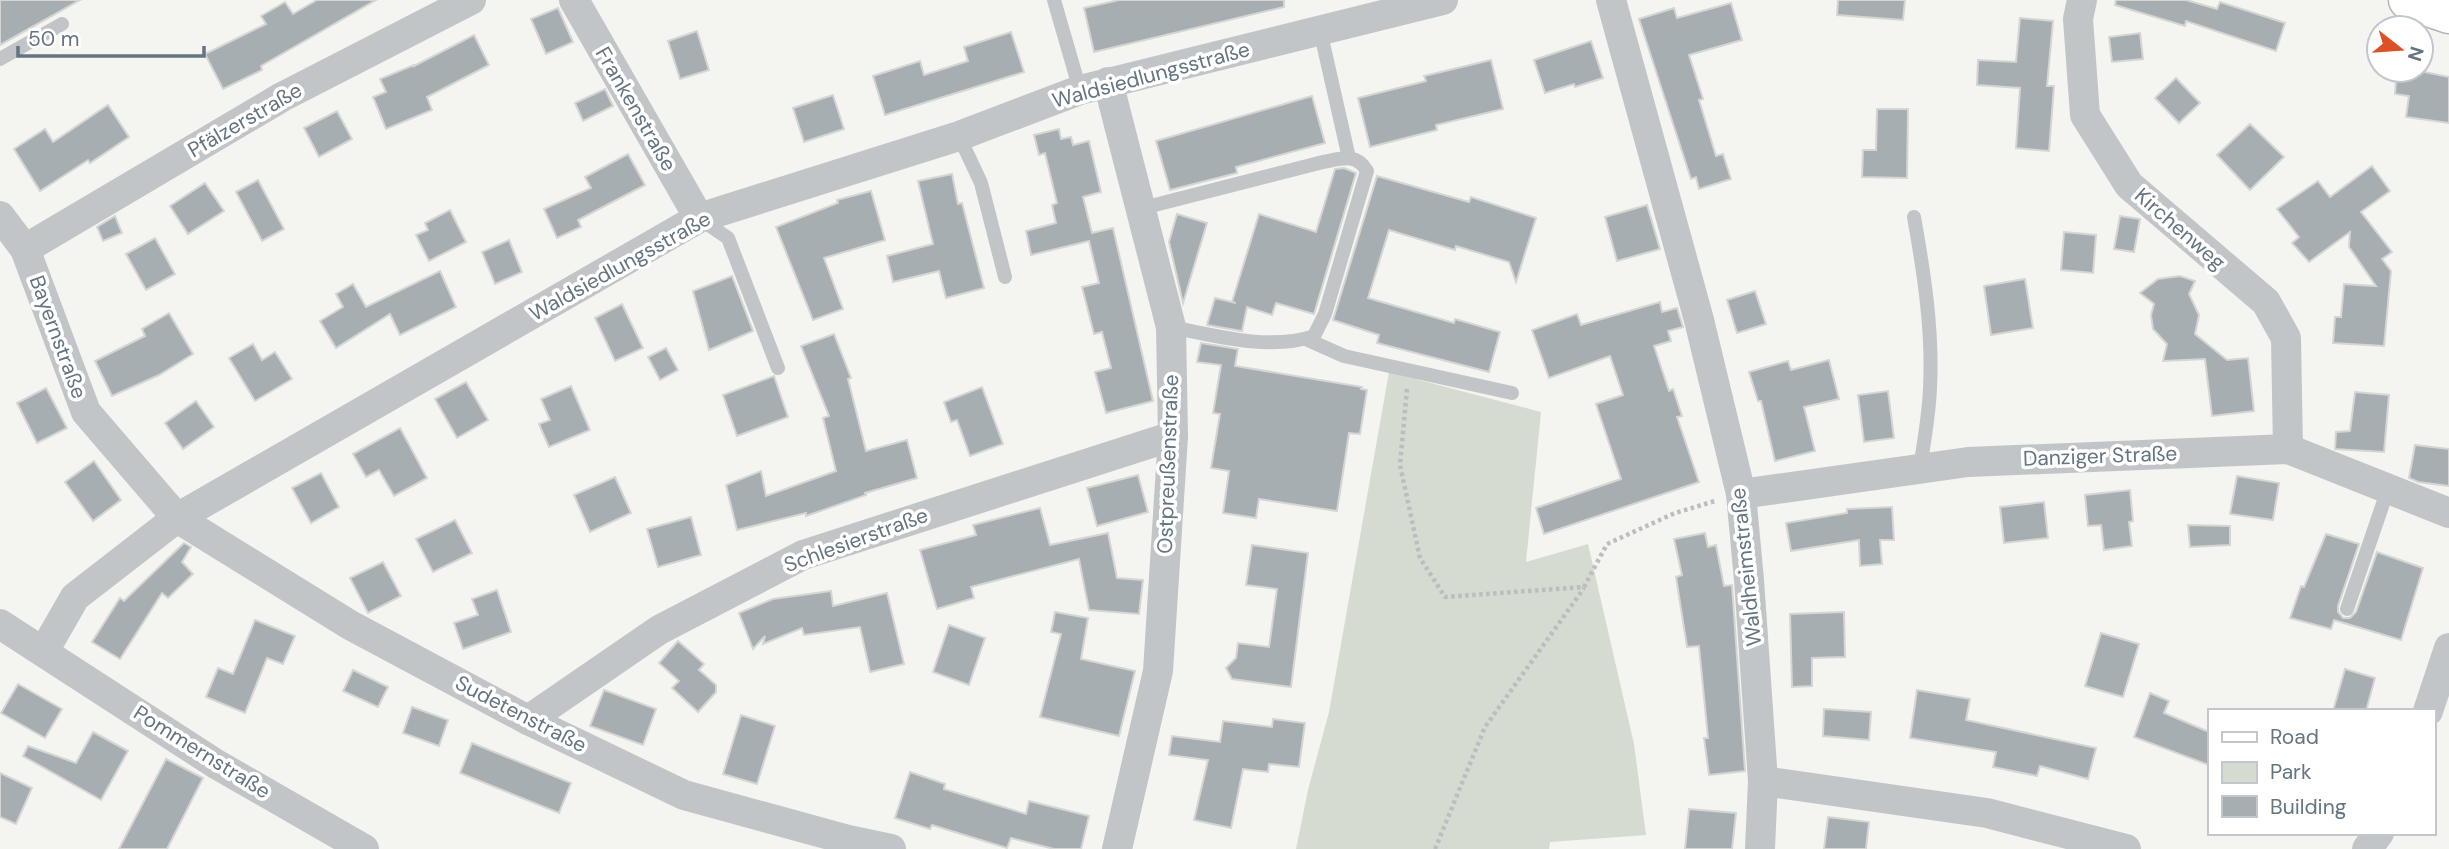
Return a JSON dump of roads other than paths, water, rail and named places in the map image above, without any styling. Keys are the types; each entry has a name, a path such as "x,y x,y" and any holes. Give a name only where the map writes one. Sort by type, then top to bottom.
{"main road":[{"path":"2409,0 2449,15"}],"street":[{"name":"Pfälzerstraße","path":"25,248 282,97 471,0"},
{"name":"Frankenstraße","path":"574,0 699,218"},
{"name":"Waldsiedlungsstraße","path":"44,651 75,597 177,518 699,218 959,136 1094,86 1443,0"},
{"name":"Waldheimstraße","path":"1611,0 1699,320 1749,580 1763,781 1760,849"},
{"name":"Kirchenweg","path":"2082,0 2078,19 2085,115 2129,185 2266,302 2286,338 2288,449"},
{"name":"Ostpreußenstraße","path":"1094,86 1139,209 1171,327 1173,436 1158,671 1117,849"},
{"name":"Bayernstraße","path":"0,216 25,248 86,412 177,518"},
{"name":"Schlesierstraße","path":"528,720 659,630 803,555 1173,436"},
{"name":"Danziger Straße","path":"1734,496 1968,461 2288,449 2449,513"},
{"name":"Sudetenstraße","path":"177,518 350,625 528,720 684,795 848,840 891,849"},
{"name":"Pommernstraße","path":"0,624 216,764 363,849"},
{"path":"2429,709 2449,648"},
{"path":"1763,781 1987,813 2126,849"}],"lane":[{"path":"1054,0 1094,86"},
{"path":"0,59 62,24"},
{"path":"1320,30 1349,158"},
{"path":"959,136 981,183 1005,277"},
{"path":"1139,209 1322,162 1349,158 1360,161 1367,171 1325,314 1314,336 1296,343 1232,339 1171,327"},
{"path":"1914,217 1922,262 1929,337 1930,388 1920,468"},
{"path":"699,218 728,238 778,368"},
{"path":"1306,339 1344,356 1512,393"},
{"path":"2347,609 2388,489"}]}
